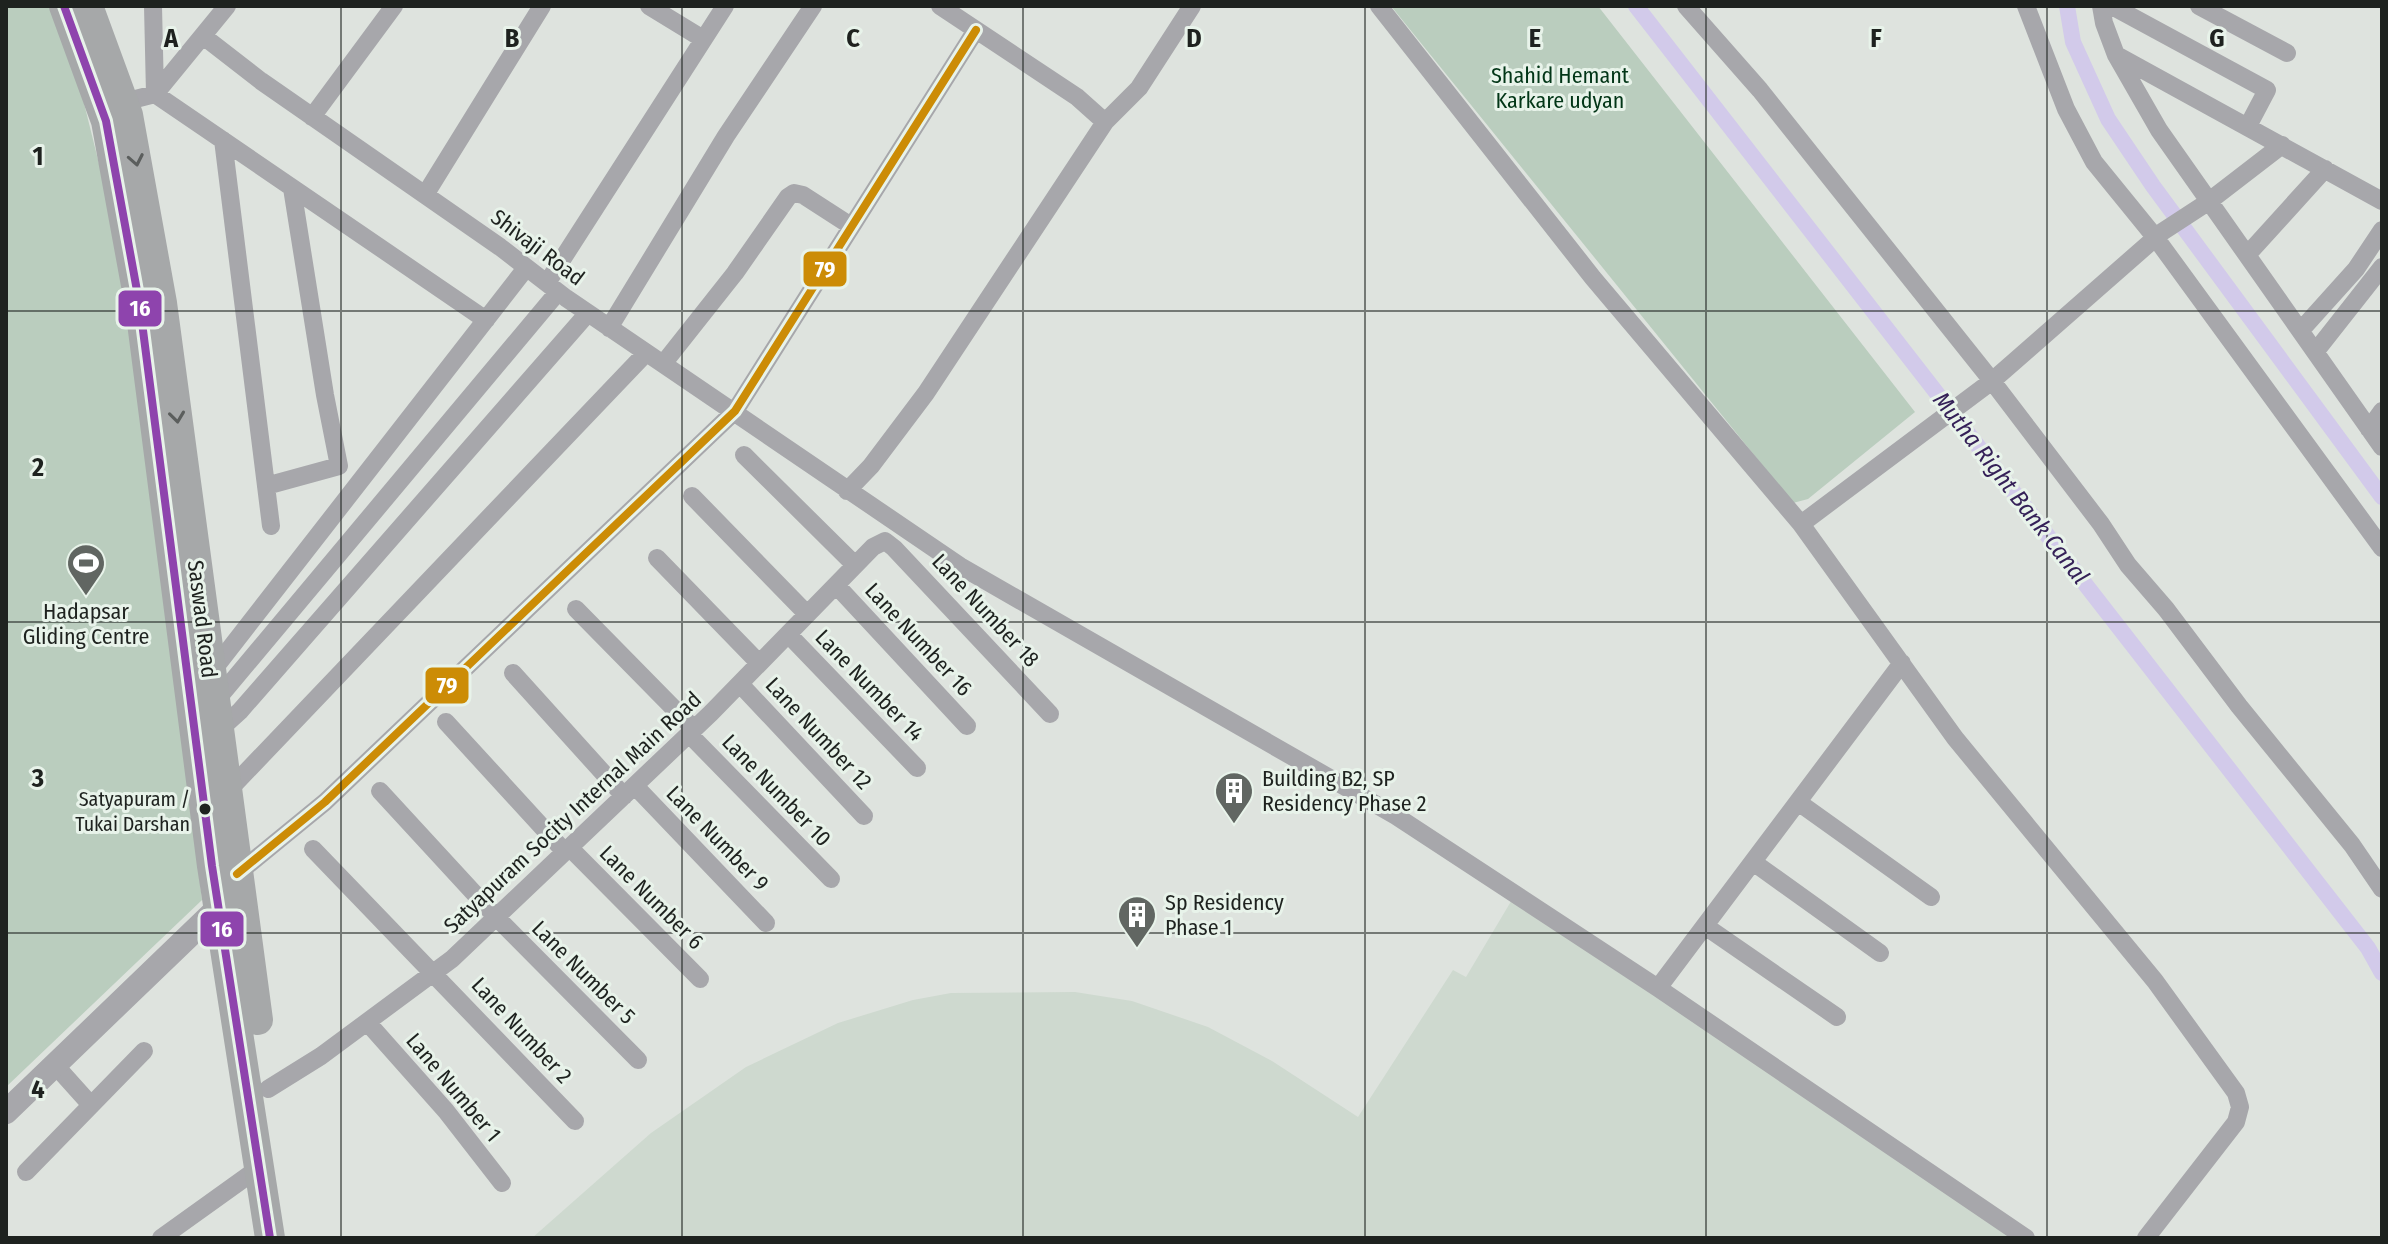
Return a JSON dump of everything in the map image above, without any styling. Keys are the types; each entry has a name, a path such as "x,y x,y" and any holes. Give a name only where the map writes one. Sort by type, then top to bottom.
{"highway":[{"name":"Saswad Road","path":"64,6 112,105 109,135 140,307 219,907 270,1238"},
{"name":"Saswad Road","path":"88,6 162,303 237,874 289,1238"}],"street":[{"path":"153,6 155,94"},
{"path":"112,105 155,94 227,6"},
{"path":"312,117 394,6"},
{"path":"425,195 542,6"},
{"path":"649,6 703,39"},
{"path":"214,702 553,288 725,6"},
{"path":"609,328 726,136 813,6"},
{"path":"847,491 871,466 926,393 1105,122 1139,88 1192,6"},
{"path":"1379,6 1593,278 1801,524 1955,738 2155,981 2236,1093 2240,1107 2236,1122 2146,1238"},
{"path":"1686,6 1760,90 1986,385 2101,524 2128,565 2352,845 2382,889"},
{"path":"2026,6 2078,137 2094,162 2159,235 2382,548"},
{"path":"2101,6 2116,55 2203,206 2247,255 2302,329 2382,447"},
{"path":"2112,6 2267,90 2248,126"},
{"path":"2199,6 2287,53"},
{"path":"948,8 1077,97 1105,122"},
{"path":"237,874 325,802 735,411 976,30"},
{"name":"Shivaji Road","path":"203,36 261,81 609,328 960,566 1396,816 1658,988 2026,1238"},
{"path":"2116,55 2382,201"},
{"path":"155,94 486,320"},
{"path":"223,140 271,526"},
{"path":"1801,524 1986,385 2159,235 2203,206 2282,145"},
{"path":"2247,255 2325,169"},
{"path":"266,486 339,466 292,188"},
{"path":"663,364 735,273 788,197 794,193 803,195 851,226"},
{"path":"2302,329 2356,269 2382,230"},
{"path":"2316,351 2382,267"},
{"path":"214,702 526,268"},
{"path":"214,702 240,711 588,313"},
{"path":"226,793 646,353"},
{"path":"2369,429 2382,411"},
{"path":"744,455 855,565"},
{"path":"692,496 807,614"},
{"name":"Satyapuram Socity Internal Main Road","path":"268,1089 321,1056 435,973 692,732 873,547 885,541"},
{"name":"Lane Number 18","path":"885,541 1050,714"},
{"path":"657,558 759,663"},
{"name":"Lane Number 16","path":"836,585 967,726"},
{"name":"Lane Number 10","path":"576,609 831,879"},
{"name":"Lane Number 14","path":"788,634 917,768"},
{"path":"1658,988 1902,663"},
{"name":"Lane Number 9","path":"513,673 766,923"},
{"name":"Lane Number 12","path":"740,684 864,816"},
{"name":"Lane Number 6","path":"446,722 568,850 700,979"},
{"name":"Lane Number 5","path":"380,791 496,917 638,1060"},
{"path":"1798,802 1931,897"},
{"name":"Lane Number 2","path":"313,849 575,1121"},
{"path":"1753,862 1880,953"},
{"path":"6,1112 219,907"},
{"path":"1705,926 1837,1017"},
{"name":"Lane Number 1","path":"367,1022 446,1111 502,1183"},
{"path":"26,1172 144,1051"},
{"path":"55,1065 90,1104"},
{"path":"161,1238 260,1167"}],"shaded area":[{"path":"1513,898 2014,1238 532,1238 651,1133 746,1067 838,1023 913,1000 951,993 1075,992 1132,1001 1208,1027 1272,1061 1358,1117 1453,970 1466,977"}],"green space":[{"name":"Hadapsar Gliding Centre","path":"6,6 51,6 78,79 131,293 202,900 6,1087"},
{"name":"Shahid Hemant Karkare udyan","path":"1391,6 1598,6 1915,412 1808,499 1793,503"}],"waterway":[{"name":"Mutha Right Bank Canal","path":"1636,6 2368,948 2382,973"},
{"path":"2067,6 2073,42 2108,119 2153,186 2382,497"}],"transit line":[{"name":"16","path":"64,6 106,121 140,307 212,866 270,1238"},
{"name":"79","path":"237,874 325,802 735,411 976,30"}],"place":[{"name":"Hadapsar Gliding Centre","path":"86,597"},
{"name":"Satyapuram / Tukai Darshan","path":"205,809"},
{"name":"Building B2, SP Residency Phase 2","path":"1234,825"},
{"name":"Sp Residency Phase 1","path":"1137,949"}]}
